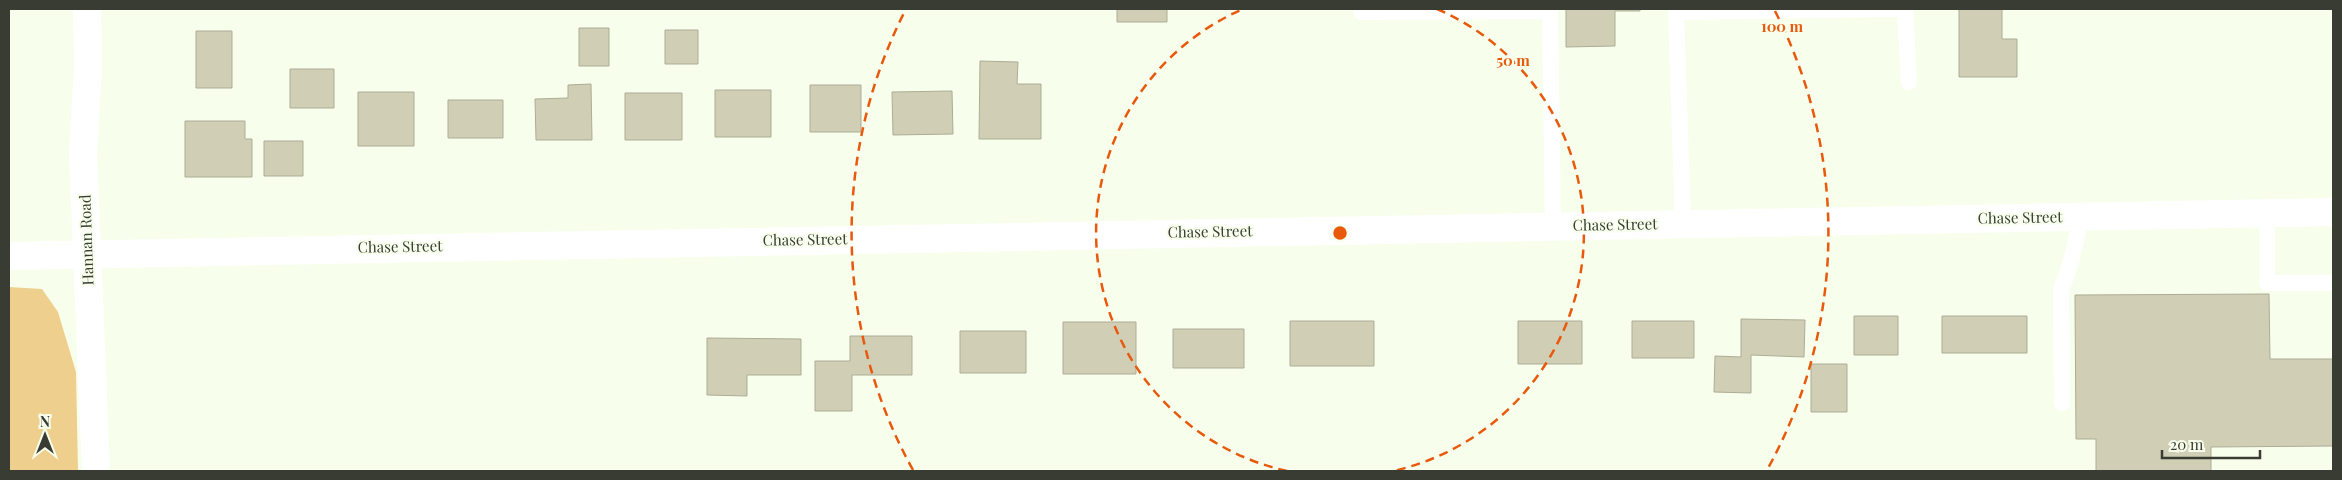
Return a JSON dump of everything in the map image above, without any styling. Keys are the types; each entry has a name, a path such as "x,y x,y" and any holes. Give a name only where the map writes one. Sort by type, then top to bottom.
{"street":[{"name":"Hannan Road","path":"87,9 88,69 84,153 96,471"},
{"name":"Chase Street","path":"9,256 2333,212"}],"lane":[{"path":"1683,224 1676,12 1896,9"},
{"path":"1905,9 1909,82"},
{"path":"1361,12 1550,10 1553,226"},
{"path":"2267,213 2267,283 2333,283"},
{"path":"2062,403 2061,290 2071,262 2081,217"}],"shaded area":[{"path":"9,287 42,289 58,312 76,372 78,471 9,471"}],"building":[{"path":"1117,9 1167,9 1167,22 1117,22"},
{"path":"1566,9 1640,9 1640,11 1615,11 1615,46 1566,47"},
{"path":"1959,9 2002,9 2002,39 2017,39 2017,77 1959,77"},
{"path":"579,28 609,28 609,66 579,66"},
{"path":"665,30 698,30 698,64 665,64"},
{"path":"196,31 232,31 232,88 196,88"},
{"path":"980,61 1018,62 1017,84 1041,84 1041,139 979,139"},
{"path":"290,69 334,69 334,108 290,108"},
{"path":"591,84 592,140 536,140 535,99 568,98 568,85"},
{"path":"810,85 861,85 861,132 810,132"},
{"path":"715,90 771,90 771,137 715,137"},
{"path":"952,91 953,134 893,135 892,92"},
{"path":"358,92 414,92 414,146 358,146"},
{"path":"625,93 682,93 682,140 625,140"},
{"path":"448,100 503,100 503,138 448,138"},
{"path":"185,121 245,121 245,139 252,139 252,177 185,177"},
{"path":"264,141 303,141 303,176 264,176"},
{"path":"2269,294 2270,359 2333,359 2333,446 2211,447 2211,471 2096,471 2096,439 2076,439 2075,295"},
{"path":"1854,316 1898,316 1898,355 1854,355"},
{"path":"1942,316 2027,316 2027,353 1942,353"},
{"path":"1741,319 1805,320 1804,357 1751,355 1751,393 1714,392 1715,356 1741,357"},
{"path":"1290,321 1374,321 1374,366 1290,366"},
{"path":"1518,321 1582,321 1582,364 1518,364"},
{"path":"1632,321 1694,321 1694,358 1632,358"},
{"path":"1063,322 1136,322 1136,374 1063,374"},
{"path":"1173,329 1244,329 1244,368 1173,368"},
{"path":"960,331 1026,331 1026,373 960,373"},
{"path":"850,336 912,336 912,375 852,375 852,411 815,411 815,361 850,361"},
{"path":"707,338 801,339 801,375 747,375 747,396 707,395"},
{"path":"1811,364 1847,364 1847,412 1811,412"}]}
